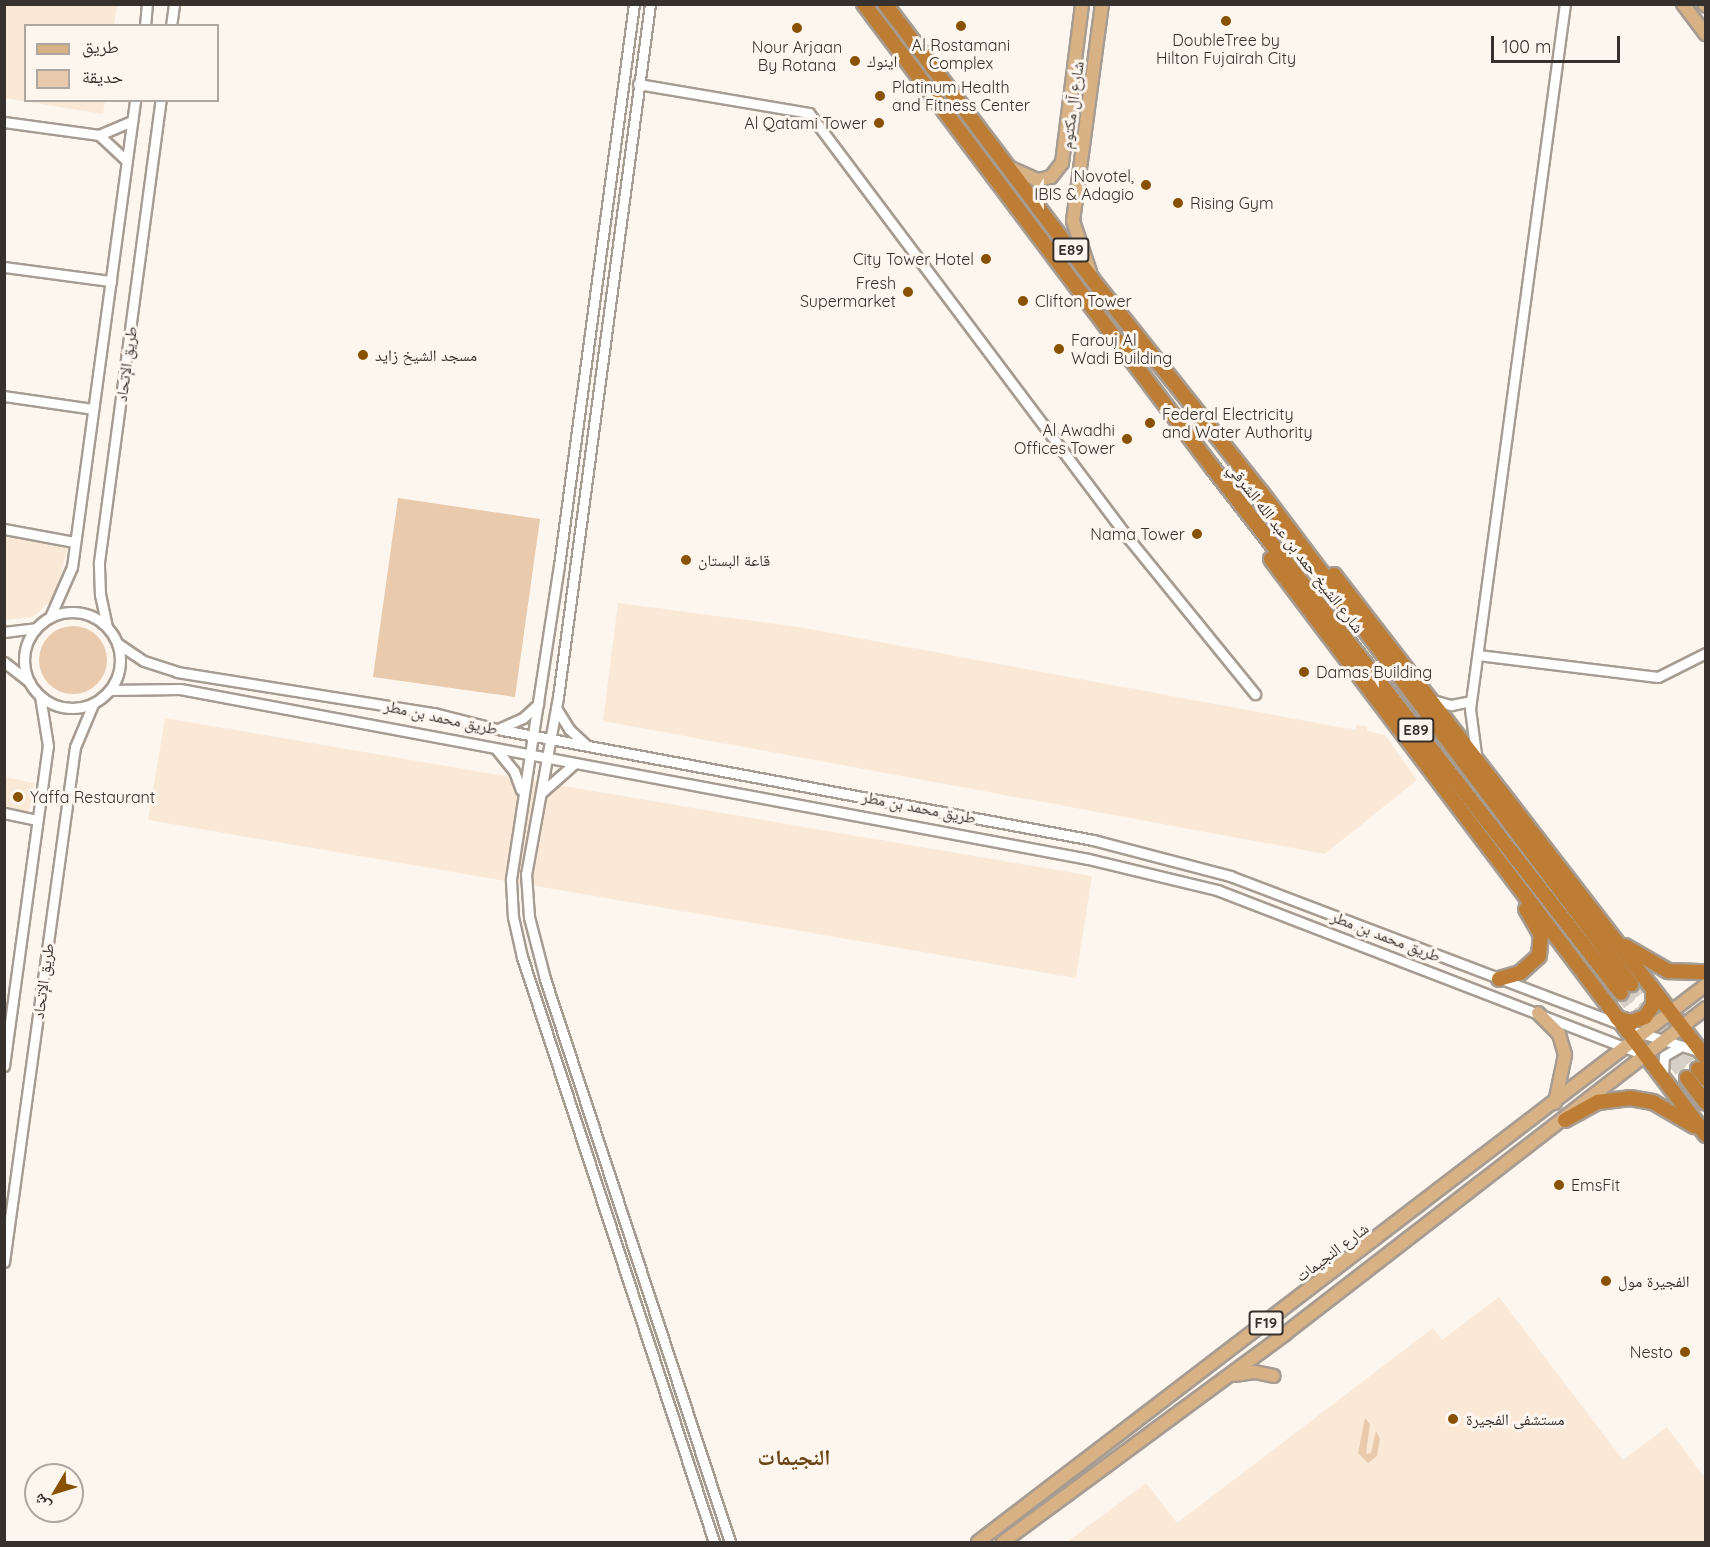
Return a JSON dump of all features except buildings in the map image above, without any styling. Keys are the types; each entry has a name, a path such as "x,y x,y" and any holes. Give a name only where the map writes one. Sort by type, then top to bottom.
{"highway":[{"name":"شارع الشيخ حمد بن عبد الله الشرقي","path":"864,4 1212,467 1626,988 1261,492 1092,279 885,4"},
{"path":"879,4 903,28"},
{"path":"1212,467 1216,483 1248,528 1705,1135"},
{"path":"1261,492 1373,621 1682,1027 1699,1067 1706,1103"},
{"path":"1499,979 1532,965 1542,945 1541,935 1508,872"},
{"path":"1613,938 1656,967 1678,973 1706,972"},
{"path":"1620,1022 1631,1022 1645,1017 1653,1005 1653,990"},
{"path":"1565,1120 1608,1099 1643,1099 1668,1109 1705,1135"}],"main road":[{"name":"شارع آل مكتوم","path":"1006,166 1034,180 1052,177 1062,163 1068,132 1082,4"},
{"name":"شارع آل مكتوم","path":"1092,279 1074,227 1102,4"},
{"path":"1683,4 1706,34"},
{"path":"1068,132 1075,144 1084,142"},
{"name":"شارع النجيمات","path":"978,1542 1555,1103 1706,985"},
{"name":"F19","path":"1003,1542 1227,1377 1565,1120 1706,1008"},
{"path":"1538,1013 1558,1034 1565,1055 1555,1103"},
{"path":"1227,1377 1246,1372 1274,1376"}],"street":[{"path":"145,24 147,4"},
{"path":"171,24 174,4"},
{"path":"650,4 556,708 526,874 529,917 545,979 730,1542"},
{"path":"1478,758 1471,734 1471,702 1565,4"},
{"path":"637,6 648,16"},
{"path":"637,6 604,217 558,569 522,794 511,880 513,917 522,957 714,1542"},
{"path":"638,84 809,113 1128,539 1255,694"},
{"name":"طريق اﻹتحاد","path":"51,617 66,588 74,542 135,102"},
{"name":"طريق اﻹتحاد","path":"107,627 100,595 99,561 161,102"},
{"path":"4,122 99,135 132,121"},
{"path":"99,135 126,160"},
{"path":"604,217 610,226 620,227"},
{"path":"4,267 111,282"},
{"path":"586,364 595,363 600,379"},
{"path":"4,396 93,409"},
{"path":"4,528 74,542"},
{"path":"558,569 564,582 573,580"},
{"path":"4,662 29,682 40,696 60,707 93,704 110,690 120,662 117,643 107,627 80,612 51,617 36,628 25,648 29,682"},
{"path":"4,632 36,628"},
{"name":"طريق محمد بن مطر","path":"117,643 144,661 177,672 434,713 497,729 928,808 1162,858 1230,876 1499,979 1620,1022"},
{"path":"1478,655 1658,677 1706,653"},
{"name":"طريق محمد بن مطر","path":"110,690 180,689 528,756 1088,859 1217,890 1538,1013 1635,1041 1664,1041 1681,1046 1699,1067"},
{"name":"طريق اﻹتحاد","path":"5,1062 36,820 48,746 40,696"},
{"path":"1433,700 1451,705 1471,702"},
{"name":"طريق اﻹتحاد","path":"4,1262 75,747 93,704"},
{"path":"497,729 523,718 538,704"},
{"path":"556,708 569,729 588,746"},
{"path":"494,748 514,771 522,794"},
{"path":"538,798 574,764"},
{"path":"4,813 36,820"},
{"path":"4,1018 12,1010"},
{"path":"1665,1082 1662,1060 1671,1050 1681,1046"}],"shaded area":[{"path":"4,5 117,5 114,24 24,24 24,101 5,98"},
{"path":"30,102 105,102 103,114"},
{"path":"4,534 68,545 55,597 33,617 5,620"},
{"path":"618,603 799,627 1355,730 1357,725 1367,726 1367,731 1385,735 1417,780 1325,854 603,721"},
{"path":"165,718 1092,876 1076,978 148,820"},
{"path":"5,777 34,783 29,812 5,807"},
{"name":"مستشفى الفجيرة","path":"1499,1297 1623,1460 1667,1427 1705,1478 1705,1542 1067,1542 1146,1483 1177,1523 1433,1328 1442,1340"}],"green space":[{"path":"398,498 540,519 515,697 373,677"},
{"path":"73,626 86,629 97,636 104,647 107,660 104,673 97,684 86,691 73,694 60,691 49,684 42,673 39,660 42,647 49,636 60,629"},
{"path":"1365,1418 1370,1424 1366,1454 1371,1453 1376,1431 1380,1439 1377,1456 1368,1463 1358,1453"}],"tunnel":[{"path":"1631,984 1698,1069"},
{"path":"1621,993 1687,1078"}],"place":[{"name":"DoubleTree by Hilton Fujairah City","path":"1226,21"},
{"name":"Al Rostamani Complex","path":"961,26"},
{"name":"Nour Arjaan By Rotana","path":"797,28"},
{"name":"اينوك","path":"855,61"},
{"name":"Platinum Health and Fitness Center","path":"880,96"},
{"name":"Al Qatami Tower","path":"879,123"},
{"name":"Novotel, IBIS & Adagio","path":"1146,185"},
{"name":"Rising Gym","path":"1178,203"},
{"name":"City Tower Hotel","path":"986,259"},
{"name":"Fresh Supermarket","path":"908,292"},
{"name":"Clifton Tower","path":"1023,301"},
{"name":"Farouj Al Wadi Building","path":"1059,349"},
{"name":"مسجد الشيخ زايد","path":"363,355"},
{"name":"Federal Electricity and Water Authority","path":"1150,423"},
{"name":"Al Awadhi Offices Tower","path":"1127,439"},
{"name":"Nama Tower","path":"1197,534"},
{"name":"قاعة البستان","path":"686,560"},
{"name":"Damas Building","path":"1304,672"},
{"name":"Yaffa Restaurant","path":"18,797"},
{"name":"EmsFit","path":"1559,1185"},
{"name":"الفجيرة مول","path":"1606,1281"},
{"name":"Nesto","path":"1685,1352"},
{"name":"مستشفى الفجيرة","path":"1453,1419"}],"district":[{"name":"النجيمات","path":"794,1458"}]}
